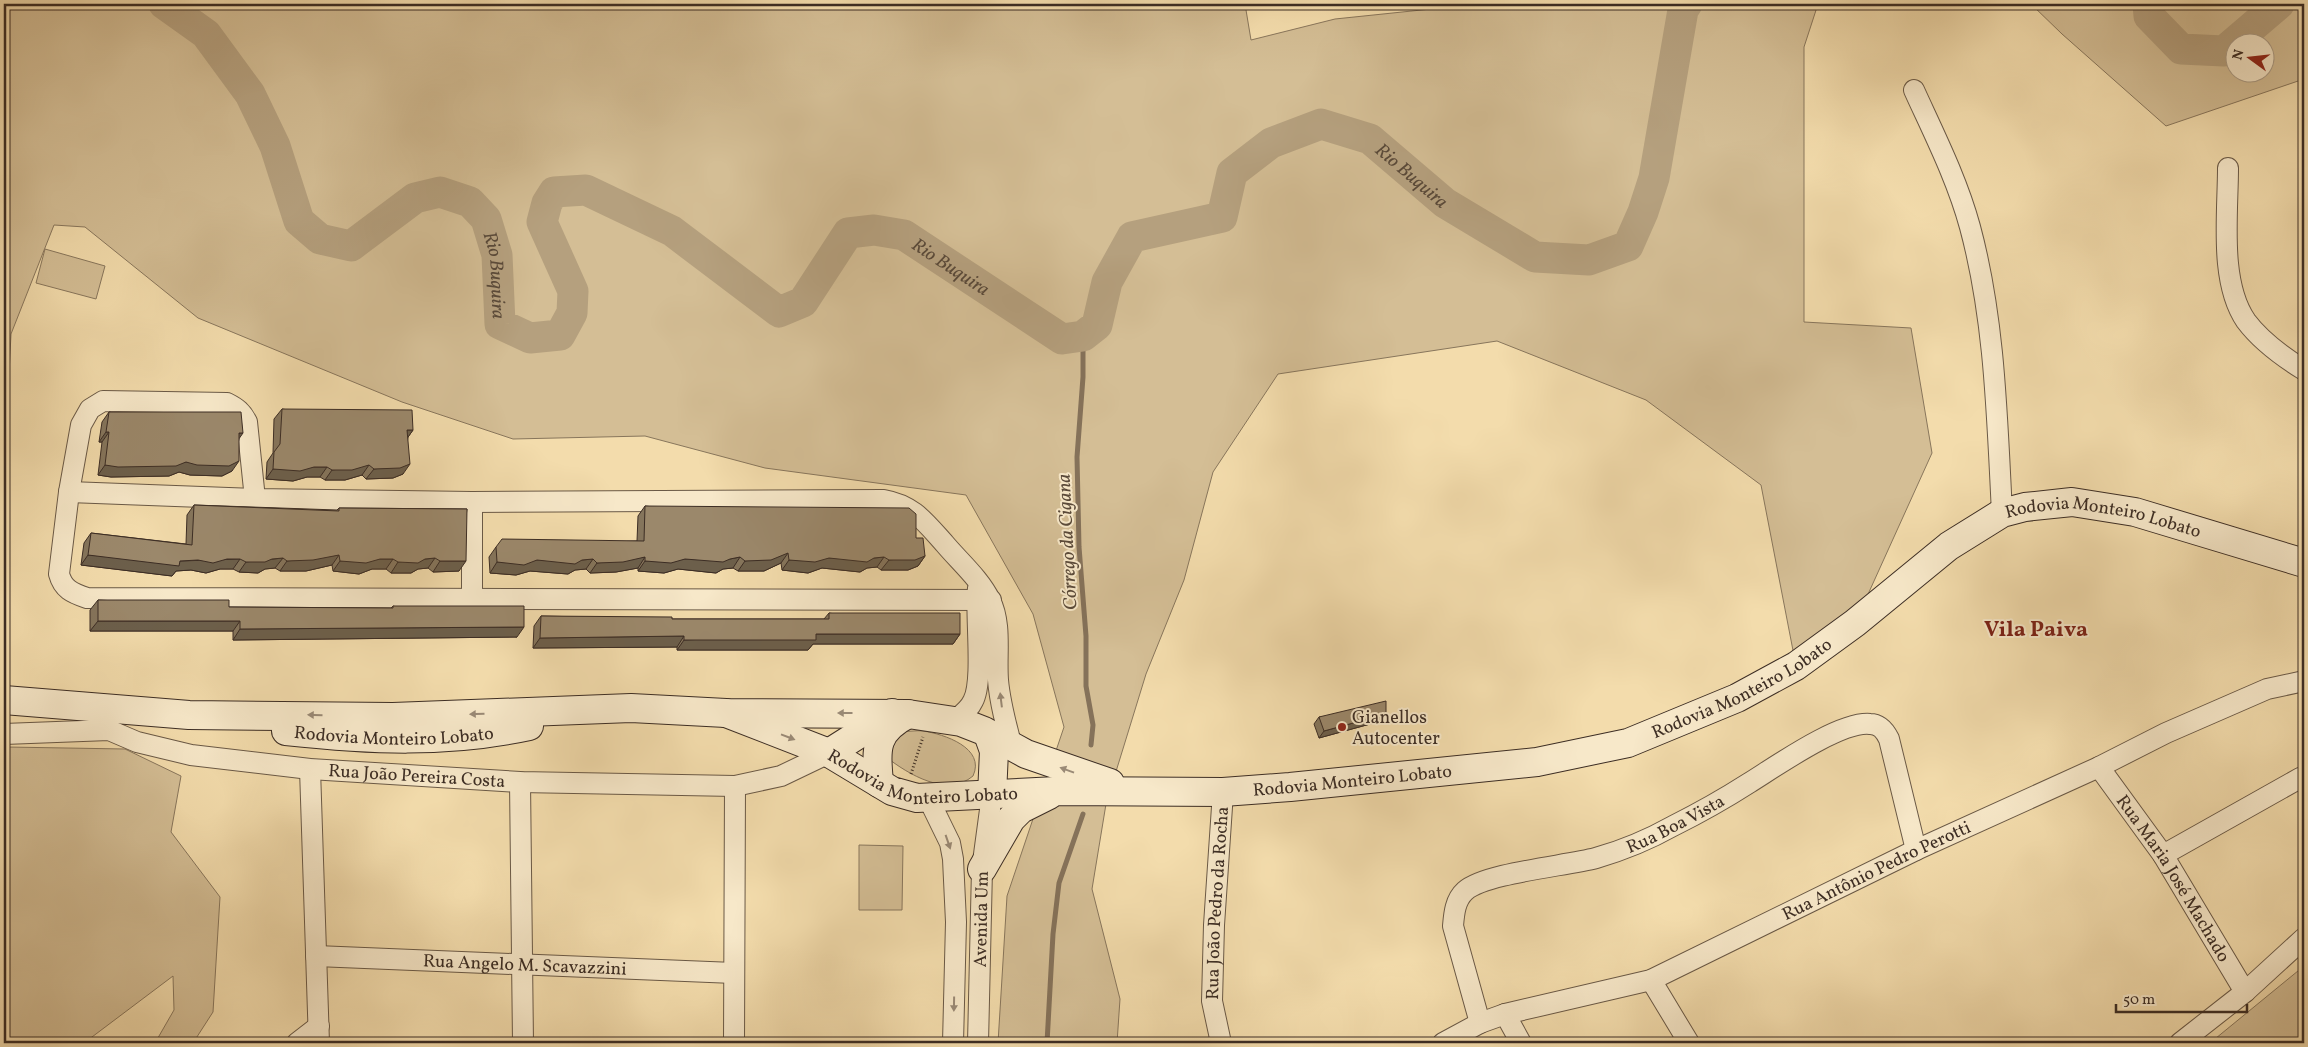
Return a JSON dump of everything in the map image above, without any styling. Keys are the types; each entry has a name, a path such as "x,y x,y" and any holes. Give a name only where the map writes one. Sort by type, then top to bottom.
{"main road":[{"name":"Rodovia Monteiro Lobato","path":"726,713 829,753 879,784 916,797 1130,790 1223,792 1290,787 1538,762 1628,743 1737,698 1796,666 1855,623 1949,546 2002,513 2025,507 2072,502 2135,512 2304,563"},
{"name":"Rodovia Monteiro Lobato","path":"4,700 109,719 189,715 393,717 596,711 631,708 726,713 921,716 988,734 1012,747 1071,771 1130,790"},
{"path":"829,753 921,716"},
{"path":"879,784 876,756 880,737 894,721 921,716"},
{"path":"988,734 994,756 992,795"},
{"path":"982,869 1011,819 1021,809 1057,792"}],"street":[{"path":"1914,90 1958,191 1970,226 1979,267 1989,328 1996,390 2002,513"},
{"path":"2228,168 2228,261 2234,296 2246,320 2263,340 2304,370"},
{"path":"255,499 248,422 242,412 227,403 102,401 90,408 81,425 69,492 59,574 66,589 86,598 472,599 982,594"},
{"path":"69,492 255,499 472,502 884,500 907,506 924,520 982,594 997,629 998,679 1002,712 1012,747"},
{"path":"472,502 472,599"},
{"path":"921,716 966,710 975,697 982,594"},
{"name":"Rua Antônio Pedro Perotti","path":"1443,1043 1480,1023 1505,1014 1651,980 1916,850 2099,767 2166,733 2267,689 2304,680"},
{"name":"Rua João Pereira Costa","path":"4,734 109,719 137,742 166,750 310,769 520,782 735,786 781,776 829,753"},
{"name":"Rua Boa Vista","path":"1480,1023 1453,926 1454,912 1464,892 1475,885 1516,874 1595,858 1638,845 1702,811 1821,740 1860,724 1878,725 1884,730 1889,739 1916,850"},
{"name":"Rua Maria José Machado","path":"2099,767 2164,855 2245,992"},
{"path":"297,1043 319,1034 310,769"},
{"path":"2164,855 2300,778"},
{"path":"520,782 523,1043"},
{"path":"734,1043 735,786"},
{"name":"Rua João Pedro da Rocha","path":"1220,1043 1212,1001 1214,925 1223,792"},
{"name":"Avenida Um","path":"978,1043 982,869 992,795"},
{"path":"916,797 950,843 953,859 956,922 953,1043"},
{"path":"2180,1043 2245,992 2304,938"},
{"name":"Rua Angelo M. Scavazzini","path":"316,956 734,973"},
{"path":"1651,980 1689,1043"},
{"path":"1505,1014 1521,1043"}],"path":[{"path":"916,797 921,716"}],"shaded area":[{"path":"4,4 1245,4 1251,40 1335,19 1479,4 1818,4 1804,47 1804,322 1911,328 1932,453 1855,623 1796,666 1761,485 1646,400 1497,341 1278,374 1213,472 1184,580 1146,674 1106,804 1092,889 1120,999 1117,1043 998,1043 1007,896 1064,727 1033,614 966,495 765,468 645,436 513,439 402,402 198,318 85,227 54,225 11,334 4,474"},
{"path":"2031,4 2304,4 2304,79 2166,126"},
{"path":"45,249 105,266 96,299 36,283"},
{"path":"903,731 920,731 941,735 961,744 974,758 973,776 963,782 952,785 940,784 928,781 905,770 886,757 888,739"},
{"path":"4,748 125,749 181,776 171,832 220,897 213,1012 193,1043 155,1043 174,1010 173,976 84,1043 4,1043"},
{"path":"859,845 903,846 902,910 859,910"},
{"path":"2304,966 2304,1043 2210,1043"}],"building":[{"path":"282,409 412,410 413,430 407,430 410,464 400,468 374,469 369,465 352,470 332,470 327,467 314,467 300,471 273,469 274,452 280,444"},
{"path":"109,412 241,412 243,433 239,433 239,461 229,466 197,465 186,462 176,466 118,467 105,465 109,432 106,432"},
{"path":"194,505 339,511 339,508 467,509 466,561 440,561 435,558 425,559 418,563 380,559 366,563 340,561 339,555 313,560 287,561 283,558 265,562 246,562 240,559 227,559 213,563 198,560 180,561 179,566 88,555 91,533 192,545"},
{"path":"645,506 909,508 916,514 916,538 923,538 925,556 915,560 874,558 867,562 829,558 815,562 789,560 788,553 771,560 745,561 740,557 723,562 685,559 671,563 645,561 645,557 623,562 597,563 593,559 582,560 575,564 537,560 524,565 497,562 496,547 502,539 644,541"},
{"path":"98,600 229,600 229,607 393,608 393,606 524,606 524,627 240,629 240,621 98,621"},
{"path":"829,613 960,613 960,634 816,634 816,640 684,640 684,636 540,638 541,616 672,617 672,619 829,619"},
{"path":"1386,701 1386,714 1324,731 1319,717"}],"waterway":[{"name":"Rio Buquira","path":"164,4 206,34 250,94 275,146 299,221 320,239 351,246 415,198 440,192 470,202 486,219 497,255 500,324 530,338 560,335 572,313 573,291 542,222 547,203 554,192 586,190 672,231 779,312 803,302 848,233 874,230 904,235 1062,339 1083,336 1097,325 1107,282 1132,237 1222,217 1232,173 1271,143 1321,124 1370,139 1445,203 1535,257 1589,260 1628,246 1643,212 1654,178 1683,10 1687,4"},
{"name":"Rio Buquira","path":"2148,4 2149,16 2181,49 2224,51 2279,4"},
{"name":"Córrego da Cigana","path":"1083,336 1083,377 1077,457 1079,547 1086,636 1086,686 1093,725 1091,745"},
{"name":"Córrego da Cigana","path":"1047,1043 1053,934 1059,883 1083,814"}],"place":[{"name":"Gianellos Autocenter","path":"1342,727"}],"district":[{"name":"Vila Paiva","path":"2036,628"}]}
